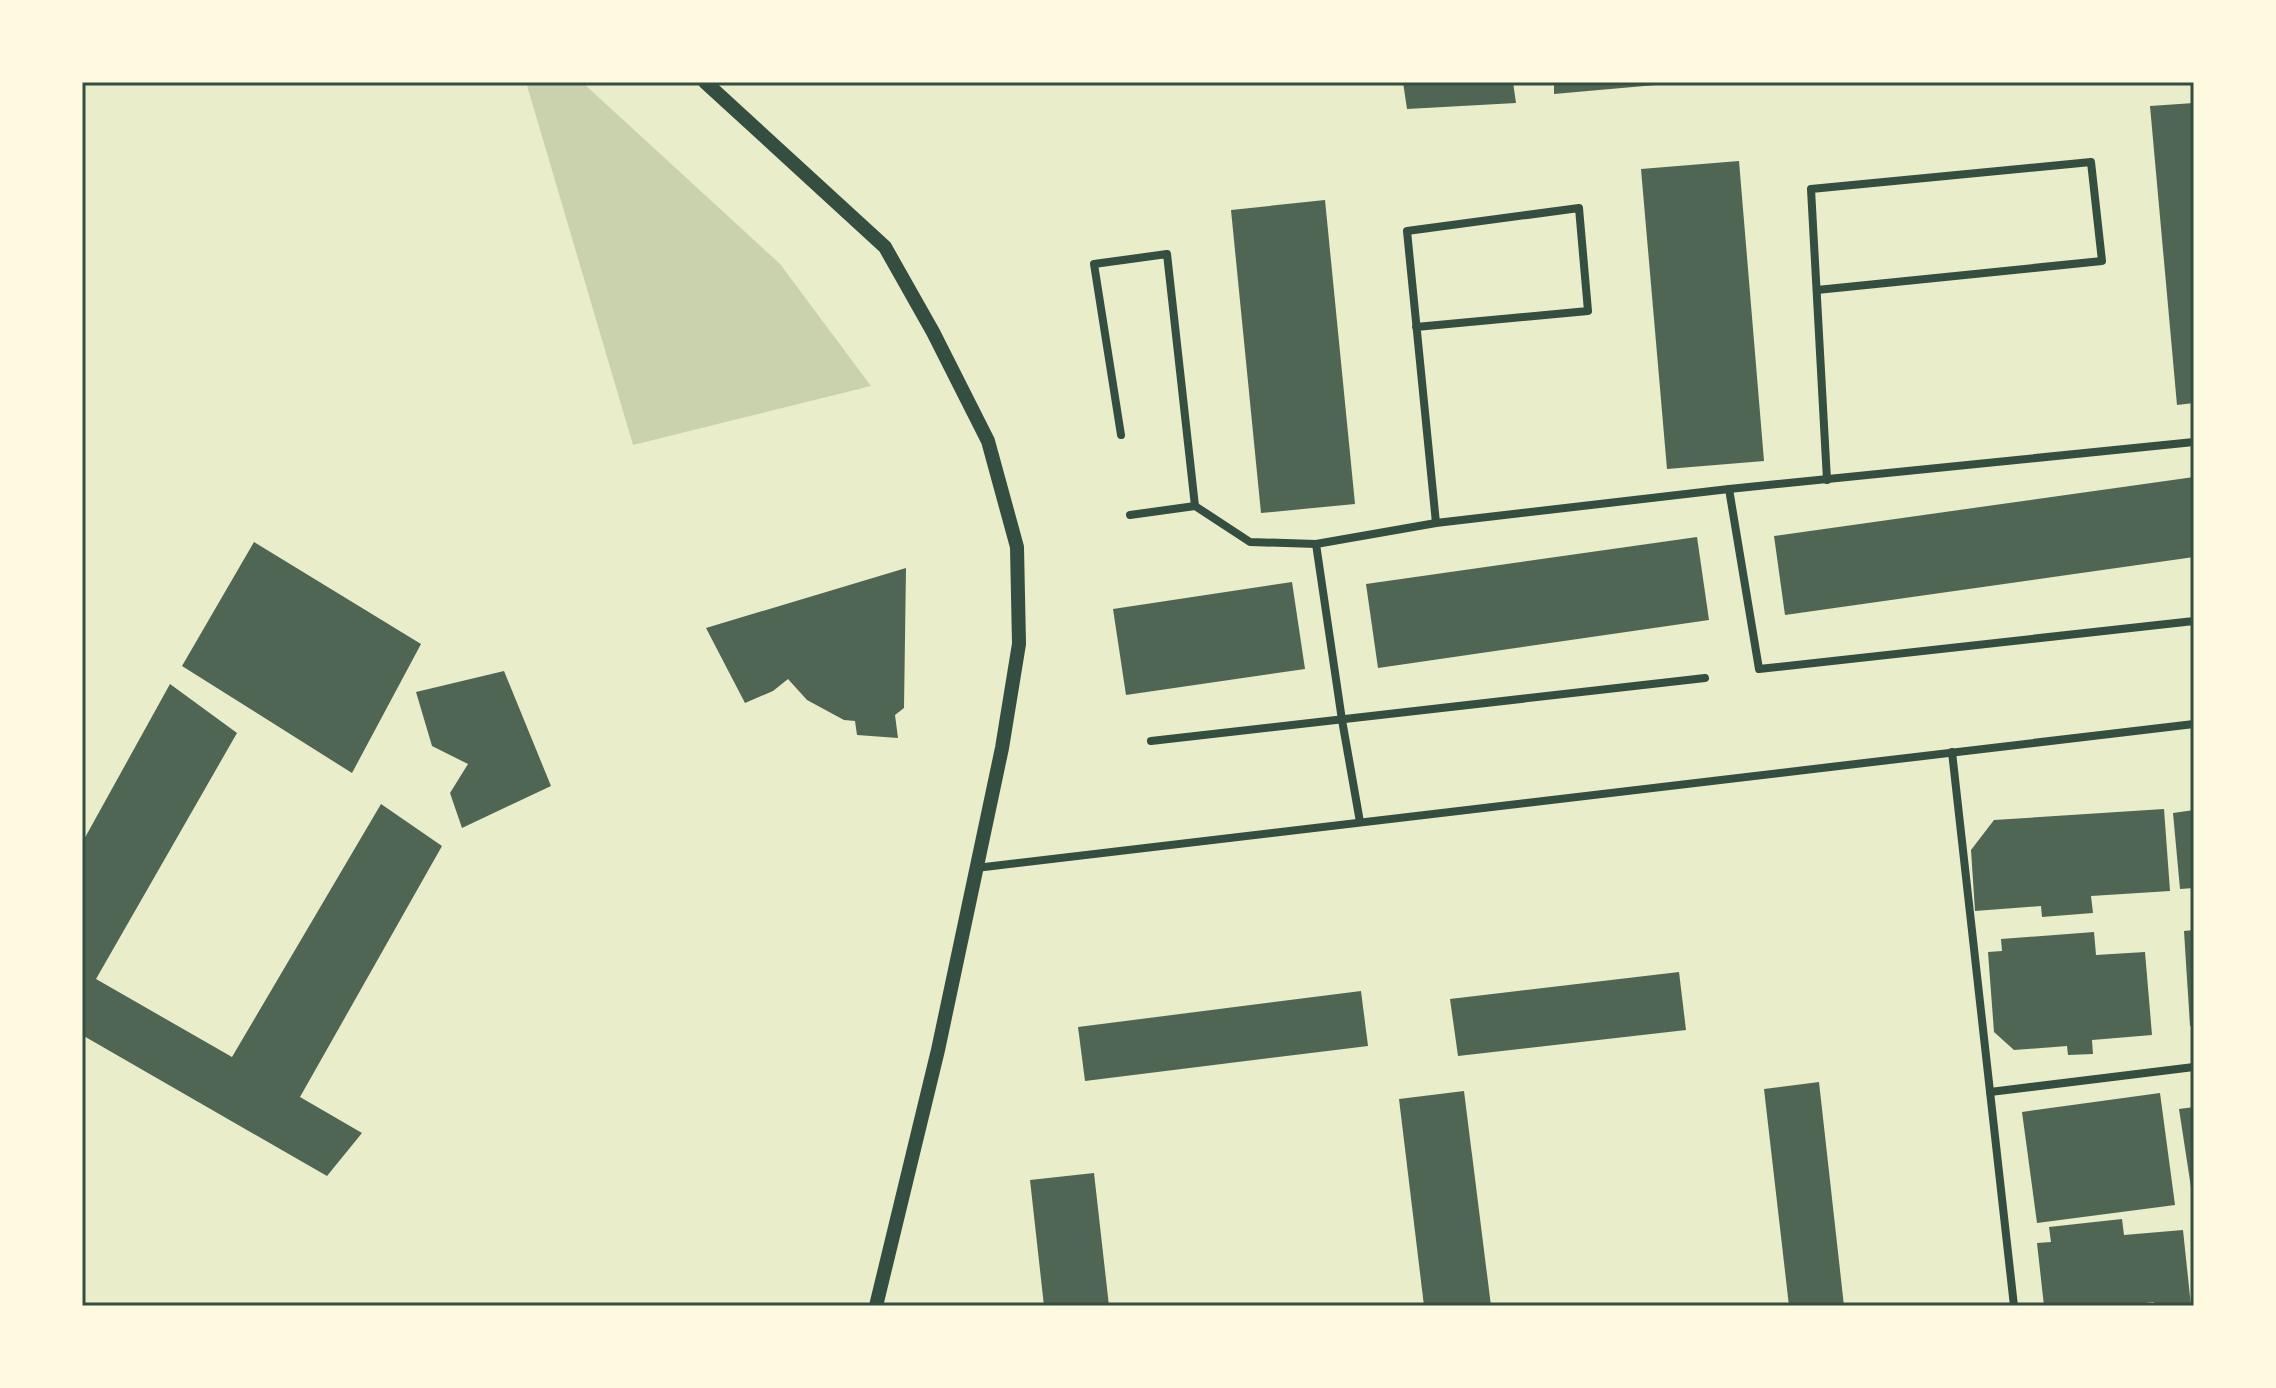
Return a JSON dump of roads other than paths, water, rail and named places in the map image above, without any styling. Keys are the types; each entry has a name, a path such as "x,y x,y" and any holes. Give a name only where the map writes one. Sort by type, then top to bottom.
{"street":[{"path":"705,82 885,247 933,332 988,441 1017,547 1019,644 1002,748 938,1050 876,1306"},
{"path":"1817,290 2102,261 2091,162 1811,189 1827,480"},
{"path":"1416,327 1588,311 1579,208 1407,231 1416,327 1436,523"},
{"path":"1121,435 1094,264 1167,254 1195,506"},
{"path":"1130,515 1195,506 1250,542 1316,544 1436,523 1729,489 2194,442"},
{"path":"1729,489 1759,669 2194,621"},
{"path":"1316,544 1360,822"},
{"path":"1151,741 1705,678"},
{"path":"976,868 2194,724"},
{"path":"1952,752 2014,1306"},
{"path":"1990,1092 2194,1067"}]}
